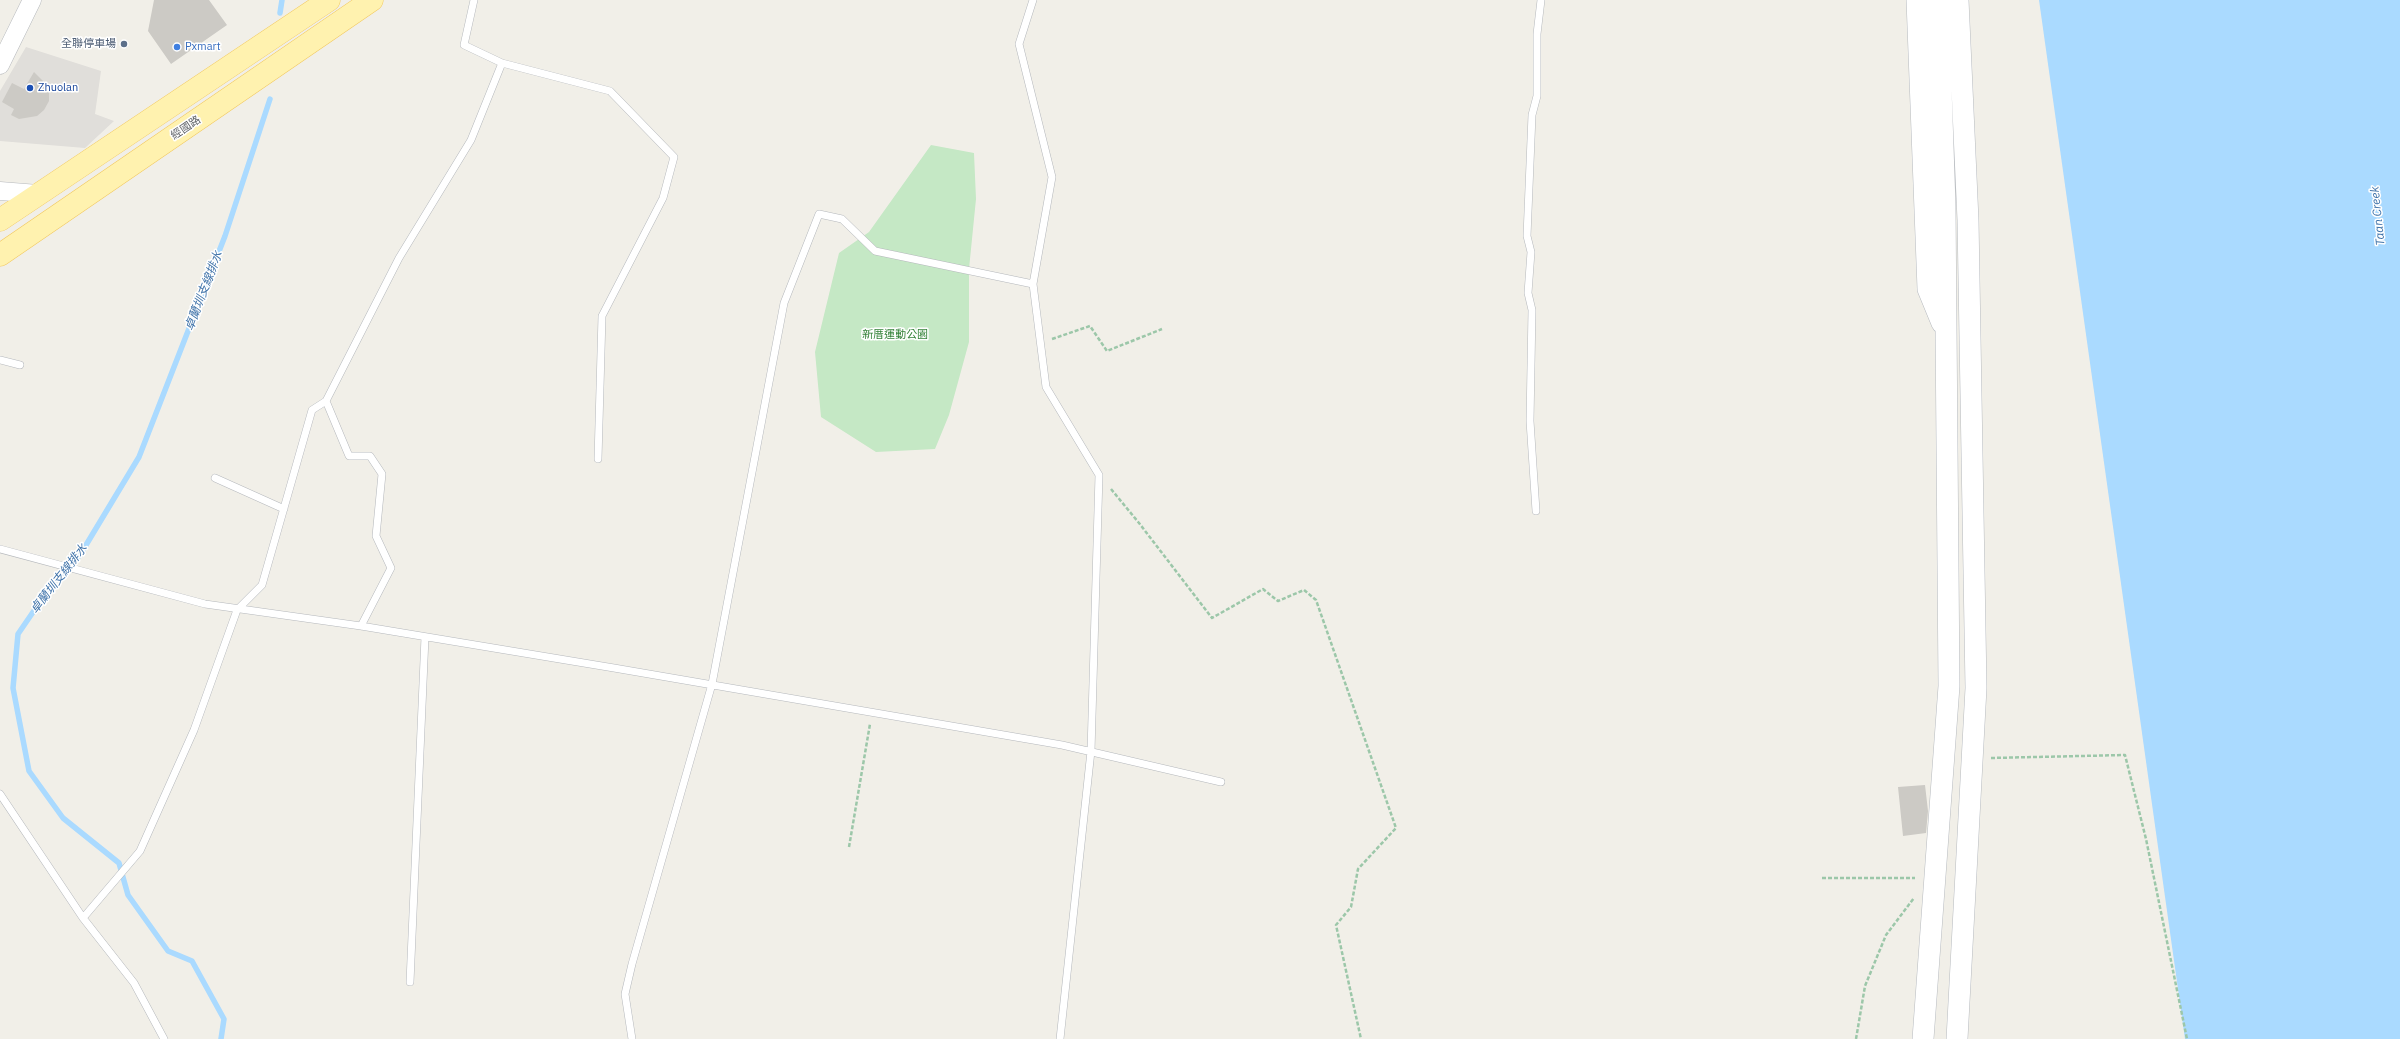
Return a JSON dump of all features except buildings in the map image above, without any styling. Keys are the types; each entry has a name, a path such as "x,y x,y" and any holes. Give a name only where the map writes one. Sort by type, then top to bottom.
{"main road":[{"path":"0,220 330,0"},
{"name":"經國路","path":"0,255 372,0"},
{"path":"1917,0 1928,289 1946,332"},
{"path":"1923,1039 1949,686 1945,205 1938,0"},
{"path":"1957,1039 1976,688 1968,220 1958,0"},
{"path":"1946,332 1969,326"}],"street":[{"path":"0,65 32,0"},
{"path":"0,191 38,194"}],"lane":[{"path":"474,0 464,45 502,63 610,91 674,157 662,198 602,316 598,458"},
{"path":"1033,0 1019,44 1052,177 1033,284 1046,387 1099,475 1091,751 1060,1039"},
{"path":"1536,511 1530,421 1532,310 1528,293 1530,252 1527,236 1532,115 1537,96 1537,34 1541,0"},
{"path":"83,918 140,851 194,730 237,610 262,585 312,410 326,401 399,258 471,140 502,63"},
{"path":"632,1039 625,994 632,964 712,684 784,303 819,214 842,219 875,251 1033,284"},
{"path":"0,360 20,365"},
{"path":"326,401 349,456 370,456 382,474 376,536 390,568 361,626"},
{"path":"215,478 284,509"},
{"path":"0,549 205,604 237,610 361,626 872,712 1091,751 1221,782"},
{"path":"410,982 425,637"},
{"path":"0,794 83,918 134,983 164,1039"}],"path":[{"path":"1041,343 1090,326 1107,351 1162,329"},
{"path":"1099,475 1140,522 1212,618 1264,589 1278,601 1304,590 1316,600 1396,828 1358,868 1351,907 1336,925 1361,1039"},
{"path":"849,847 872,712"},
{"path":"1972,758 2125,755 2146,839 2187,1039"},
{"path":"1822,878 1935,878"},
{"path":"1856,1039 1865,986 1886,935 1914,897"}],"shaded area":[{"path":"26,47 101,71 95,114 114,121 85,148 0,141 0,91"}],"green space":[{"name":"新厝運動公園","path":"931,145 974,153 976,199 969,269 969,342 949,415 935,449 876,452 821,417 815,352 839,253 869,232"}],"water":[{"name":"Taan Creek","path":"2039,0 2400,0 2400,1039 2185,1039"}],"waterway":[{"name":"卓蘭圳支線排水","path":"280,13 282,0"},
{"name":"卓蘭圳支線排水","path":"221,1039 224,1019 192,961 168,951 128,895 119,863 63,818 29,771 13,688 18,634 55,580 80,555 139,457 225,236 270,99"}],"place":[{"name":"全聯停車場","path":"124,44"},
{"name":"Pxmart","path":"177,47"},
{"name":"Zhuolan","path":"30,88"}]}
